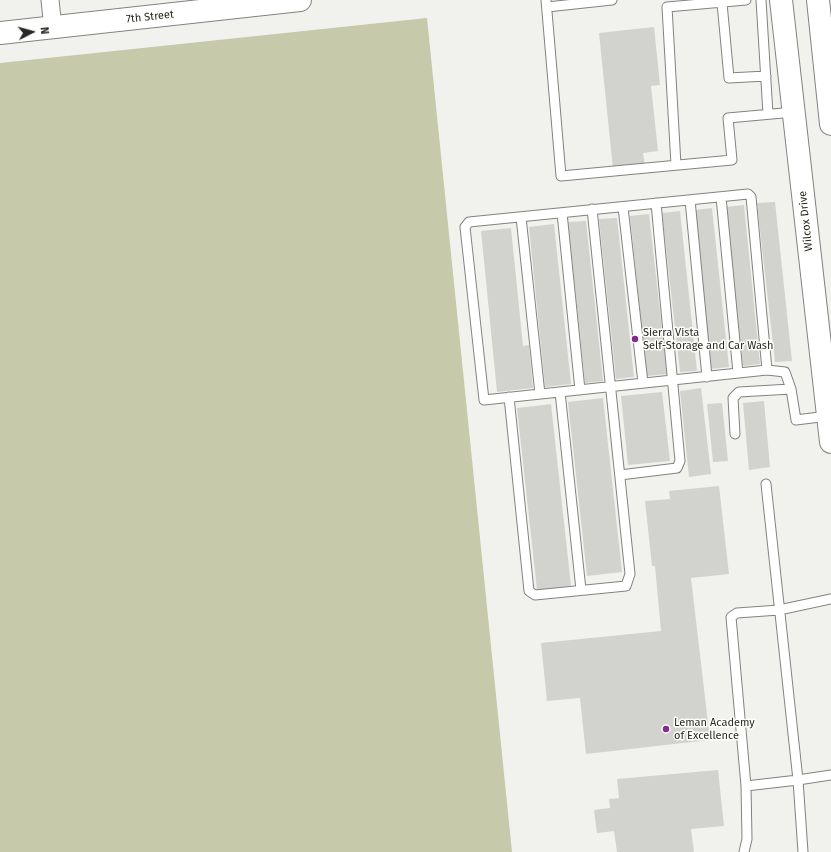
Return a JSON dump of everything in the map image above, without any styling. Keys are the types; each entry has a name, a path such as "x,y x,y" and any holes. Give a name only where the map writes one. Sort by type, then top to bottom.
{"street":[{"path":"50,0 53,28"},
{"name":"7th Street","path":"0,33 300,0"},
{"name":"Wilcox Drive","path":"781,0 831,442"},
{"path":"818,0 831,124"}],"lane":[{"path":"612,0 546,4 561,176 732,160 728,118 794,112"},
{"path":"676,165 667,4 722,3 746,0"},
{"path":"761,0 768,114"},
{"path":"722,3 729,78 766,76"},
{"path":"767,370 751,197 748,194 469,222 465,227 484,400 767,370 785,372 791,389 796,420 828,416"},
{"path":"721,197 738,373"},
{"path":"690,200 707,377"},
{"path":"620,475 677,468 680,461 656,203"},
{"path":"623,206 643,383"},
{"path":"509,397 529,591 535,595 626,586 630,574 592,210"},
{"path":"562,213 580,390"},
{"path":"521,217 540,394"},
{"path":"735,434 733,398 740,392 791,389"},
{"path":"560,392 581,590"},
{"path":"766,484 798,780 803,852"},
{"path":"744,852 747,840 746,786 731,617 737,613 779,610 831,599"},
{"path":"746,786 831,775"}],"green space":[{"path":"427,18 512,852 0,852 0,63"}],"building":[{"path":"654,27 660,85 651,86 658,151 643,153 645,166 613,169 599,33"},
{"path":"775,202 792,361 775,362 757,203"},
{"path":"744,205 760,364 743,366 726,207"},
{"path":"712,208 729,367 711,369 695,210"},
{"path":"680,211 697,371 680,372 662,213"},
{"path":"649,214 667,374 647,376 630,216"},
{"path":"617,218 634,377 616,379 599,219"},
{"path":"586,221 603,381 585,383 568,222"},
{"path":"554,224 571,384 545,387 529,227"},
{"path":"511,228 523,346 529,345 533,388 497,392 481,231"},
{"path":"701,388 711,474 689,477 680,391"},
{"path":"662,392 670,461 628,465 621,396"},
{"path":"603,398 622,572 587,576 568,402"},
{"path":"764,401 770,467 749,470 743,403"},
{"path":"722,403 728,461 713,462 707,404"},
{"path":"551,404 571,586 537,590 517,408"},
{"path":"719,486 729,574 691,578 710,740 586,754 580,698 547,701 541,643 661,631 655,566 652,566 645,501 670,499 669,491"},
{"path":"718,770 724,826 691,829 694,852 617,852 614,831 597,833 594,810 610,808 609,799 619,798 617,779"}],"place":[{"name":"Sierra Vista Self-Storage and Car Wash","path":"635,339"},
{"name":"Leman Academy of Excellence","path":"666,729"}]}
